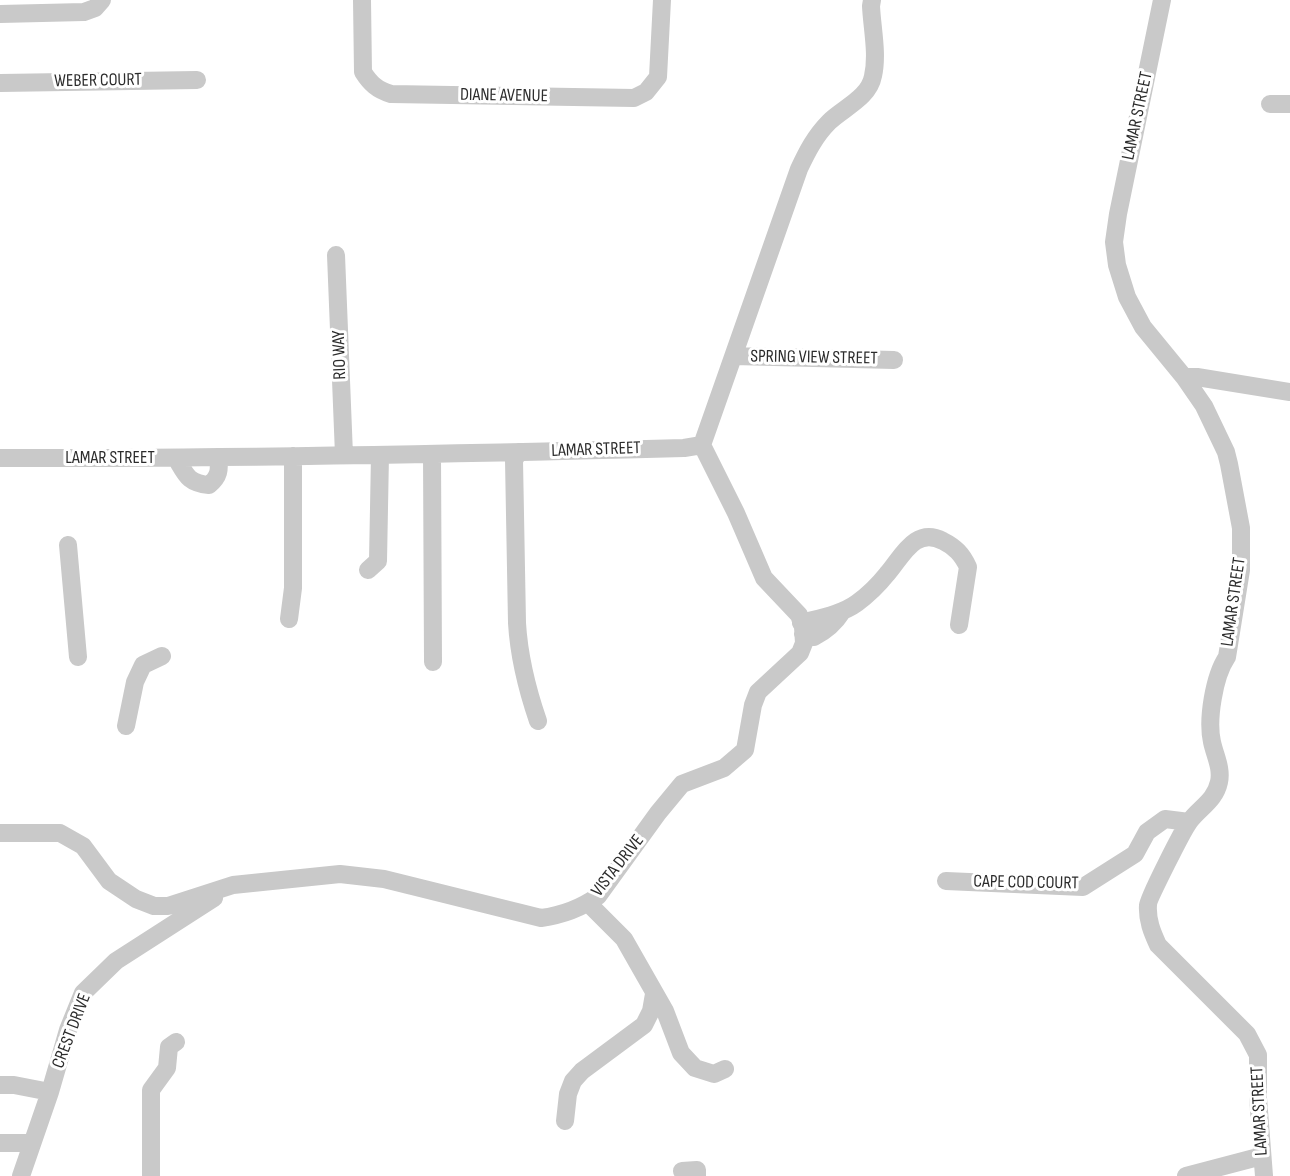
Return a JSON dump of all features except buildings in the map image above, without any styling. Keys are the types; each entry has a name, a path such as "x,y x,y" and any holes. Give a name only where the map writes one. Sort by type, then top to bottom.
{"street":[{"path":"0,14 84,12 94,8 102,0"},
{"name":"DIANE AVENUE","path":"362,0 363,72 369,81 380,90 391,94 634,98 651,88 660,71 662,0"},
{"path":"872,0 873,77 866,91 822,130 804,159 702,445 736,513 764,578 799,615 802,628 814,637 836,621 843,610 860,601 880,582 916,540 925,537 936,537 954,547 964,558 968,567 959,625"},
{"name":"LAMAR STREET","path":"1162,0 1120,204 1114,242 1117,265 1127,297 1143,327 1184,377 1204,406 1226,452 1241,528 1240,581 1227,657 1222,665 1211,712 1210,728 1212,744 1219,761 1219,783 1209,803 1189,822 1148,903 1150,929 1158,945 1247,1034 1258,1055 1264,1176"},
{"name":"WEBER COURT","path":"0,83 197,80"},
{"path":"1270,104 1290,104"},
{"name":"RIO WAY","path":"336,255 344,455"},
{"name":"SPRING VIEW STREET","path":"734,356 894,360"},
{"path":"1184,377 1197,377 1290,393"},
{"name":"LAMAR STREET","path":"0,458 519,453 684,448 702,445"},
{"path":"519,453 514,460 517,622 519,648 527,689 538,721"},
{"path":"432,454 434,662"},
{"path":"368,570 378,561 380,455"},
{"path":"289,619 293,588 293,456"},
{"path":"176,458 186,476 196,484 209,485 217,478 218,457"},
{"path":"68,545 78,657"},
{"name":"VISTA DRIVE","path":"0,833 60,833 83,846 109,881 154,906 168,906 233,885 340,874 384,879 541,918 566,914 598,896 658,813 682,784 724,768 745,750 753,705 758,692 800,653 804,643 802,628"},
{"path":"126,726 135,682 143,665 162,656"},
{"name":"CAPE COD COURT","path":"946,881 1083,887 1135,854 1147,832 1165,819 1189,822"},
{"name":"CREST DRIVE","path":"21,1176 50,1092 68,1030 83,993 116,961 233,885"},
{"path":"588,903 624,939 665,1011 681,1053 688,1062 695,1068 714,1074 726,1069"},
{"path":"565,1121 568,1094 573,1081 582,1071 644,1026 651,1011 654,994"},
{"path":"151,1176 151,1090 167,1068 169,1047 177,1042"},
{"path":"0,1085 14,1085 50,1092"},
{"path":"0,1143 31,1143"},
{"path":"1186,1176 1262,1156"}]}
